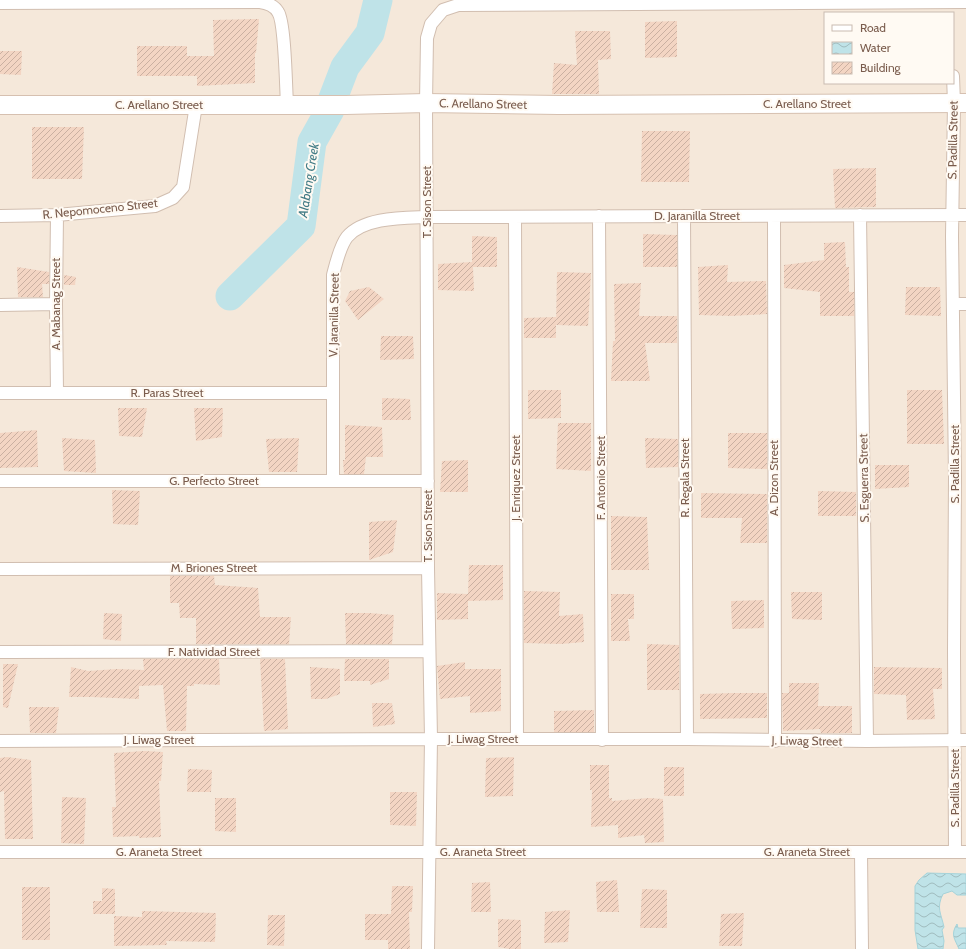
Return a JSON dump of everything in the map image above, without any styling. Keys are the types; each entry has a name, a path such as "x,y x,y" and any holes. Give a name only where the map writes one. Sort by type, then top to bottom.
{"street":[{"path":"0,3 260,2 274,6 282,18 287,105"},
{"name":"T. Sison Street","path":"428,949 431,739 428,568 426,103 427,38 431,24 443,10 458,5 949,8 966,2"},
{"name":"S. Padilla Street","path":"954,80 960,103 952,215 953,304 960,394 961,852"},
{"name":"C. Arellano Street","path":"0,105 960,103"},
{"name":"R. Nepomoceno Street","path":"0,216 57,215 156,206 173,198 183,187 196,105"},
{"name":"A. Mabanag Street","path":"57,215 57,392"},
{"name":"S. Esguerra Street","path":"860,215 867,741"},
{"name":"D. Jaranilla Street","path":"427,217 966,215"},
{"name":"F. Antonio Street","path":"599,216 602,740"},
{"name":"R. Regala Street","path":"684,216 687,739"},
{"name":"A. Dizon Street","path":"774,216 775,740"},
{"name":"V. Jaranilla Street","path":"333,481 333,275 338,255 347,237 364,225 384,220 427,217"},
{"name":"J. Enriquez Street","path":"515,217 516,739"},
{"path":"0,305 56,304"},
{"path":"953,304 966,304"},
{"name":"R. Paras Street","path":"0,393 333,393"},
{"name":"G. Perfecto Street","path":"0,481 428,481"},
{"name":"M. Briones Street","path":"0,569 428,568"},
{"name":"F. Natividad Street","path":"0,652 429,651"},
{"name":"J. Liwag Street","path":"0,741 431,739 960,740"},
{"name":"G. Araneta Street","path":"0,852 961,852"},
{"path":"861,852 862,949"}],"shaded area":[{"path":"0,0 966,0 966,949 0,949"}],"water":[{"path":"927,873 966,874 966,895 957,895 952,891 943,894 941,899 939,907 944,927 942,930 944,941 943,949 918,949 915,930 915,886"},
{"path":"957,924 958,928 966,928 966,949 959,949 955,940 954,931"}],"building":[{"path":"259,19 255,53 255,83 197,86 197,76 137,76 137,46 187,46 187,56 214,56 213,20"},
{"path":"677,21 677,57 645,58 645,22"},
{"path":"575,31 610,31 611,59 598,60 599,94 552,94 554,63 577,65"},
{"path":"0,51 22,51 21,75 0,74"},
{"path":"32,127 84,127 82,179 32,179"},
{"path":"642,131 690,131 689,182 641,182"},
{"path":"876,168 876,207 835,208 833,169"},
{"path":"643,234 677,235 677,267 643,267"},
{"path":"472,236 497,237 497,267 473,267 474,291 438,290 438,264 472,262"},
{"path":"845,242 846,267 849,267 849,292 854,292 854,316 820,316 820,292 784,288 784,265 824,260 824,243"},
{"path":"728,265 727,282 766,281 767,314 731,316 699,315 698,267"},
{"path":"17,267 49,272 49,284 42,284 43,297 18,297"},
{"path":"557,272 591,273 588,326 556,325"},
{"path":"64,275 76,277 75,285 64,285"},
{"path":"641,283 639,316 677,316 677,343 645,343 650,381 611,381 613,341 615,341 614,284"},
{"path":"369,287 384,299 358,320 345,301 350,291"},
{"path":"906,287 940,287 941,316 905,315"},
{"path":"556,317 556,338 524,338 524,318"},
{"path":"381,336 413,336 414,359 380,360"},
{"path":"528,390 561,390 561,418 528,419"},
{"path":"907,390 942,390 944,444 907,444"},
{"path":"382,398 410,399 411,420 382,420"},
{"path":"118,408 147,408 142,437 119,436"},
{"path":"194,408 223,408 222,437 196,441"},
{"path":"558,423 591,423 591,471 556,469"},
{"path":"345,425 382,427 383,457 366,457 364,474 344,474 343,460 345,460"},
{"path":"37,430 38,467 0,468 0,433"},
{"path":"728,433 767,433 767,469 728,468"},
{"path":"62,438 95,440 96,473 64,471"},
{"path":"299,438 297,472 269,472 266,439"},
{"path":"645,438 678,439 678,467 646,468"},
{"path":"468,460 468,492 440,492 442,461"},
{"path":"875,465 909,465 909,487 875,489"},
{"path":"112,490 140,491 138,525 113,524"},
{"path":"818,491 856,492 856,516 818,516"},
{"path":"701,493 767,494 767,543 740,543 742,518 701,518"},
{"path":"611,516 647,517 649,570 611,570"},
{"path":"397,520 393,552 369,560 369,522"},
{"path":"469,565 503,565 503,600 468,601 468,619 437,620 437,593 468,594"},
{"path":"170,576 214,576 215,585 258,588 260,617 291,617 289,644 196,644 196,618 180,618 179,603 170,603"},
{"path":"524,591 560,592 559,616 583,614 584,642 561,644 524,643"},
{"path":"791,592 822,592 822,620 792,619"},
{"path":"611,594 634,594 634,619 628,619 630,641 611,641"},
{"path":"764,600 764,628 732,629 731,601"},
{"path":"104,613 122,614 121,641 103,639"},
{"path":"345,613 394,615 392,644 346,644"},
{"path":"647,644 679,645 679,690 647,690"},
{"path":"143,659 219,659 220,685 194,684 194,686 187,686 186,731 167,731 163,685 139,686 139,699 69,697 71,667 88,671 117,669 144,670"},
{"path":"260,659 285,659 288,729 264,731"},
{"path":"345,659 389,659 389,679 370,685 370,681 344,681"},
{"path":"465,662 465,669 501,669 501,711 470,713 470,696 440,699 437,666"},
{"path":"3,664 18,664 8,708 3,707"},
{"path":"310,667 340,669 340,694 326,699 311,699"},
{"path":"874,667 942,668 942,689 933,689 935,719 907,720 906,695 874,694"},
{"path":"789,683 819,683 818,706 852,706 852,733 821,733 820,729 783,731 782,693 789,693"},
{"path":"767,693 767,718 700,719 700,694"},
{"path":"372,703 392,703 395,724 373,727"},
{"path":"29,707 59,707 56,733 30,733"},
{"path":"594,710 594,732 554,732 554,711"},
{"path":"144,751 163,752 161,781 159,781 161,837 113,837 112,807 116,807 114,753"},
{"path":"7,757 31,760 33,839 5,839 4,791 0,792 0,758"},
{"path":"514,757 513,796 485,797 486,758"},
{"path":"590,765 609,765 609,798 612,798 612,801 649,798 663,799 664,842 645,843 644,835 618,838 618,825 591,827 592,790 590,790"},
{"path":"664,767 684,767 684,796 664,796"},
{"path":"188,769 212,770 211,792 187,792"},
{"path":"390,792 417,792 416,826 390,825"},
{"path":"62,797 86,798 84,844 61,843"},
{"path":"215,798 236,798 236,832 215,831"},
{"path":"617,880 619,912 597,912 596,882"},
{"path":"490,882 491,912 471,912 472,883"},
{"path":"392,886 413,886 412,912 409,912 410,949 388,949 388,940 365,940 365,914 391,914"},
{"path":"22,887 50,887 50,940 22,940"},
{"path":"102,888 115,889 115,914 93,914 93,901 102,901"},
{"path":"642,889 667,890 667,928 640,928"},
{"path":"570,910 568,942 544,943 545,912"},
{"path":"142,911 216,913 215,942 166,941 167,945 114,946 114,916 142,917"},
{"path":"744,913 742,946 719,946 721,914"},
{"path":"268,915 285,915 284,946 267,945"},
{"path":"498,919 521,920 521,949 498,947"}],"waterway":[{"name":"Alabang Creek","path":"332,101 345,67 370,33 378,0"},
{"name":"Alabang Creek","path":"230,296 301,226 312,142 330,110"}]}
